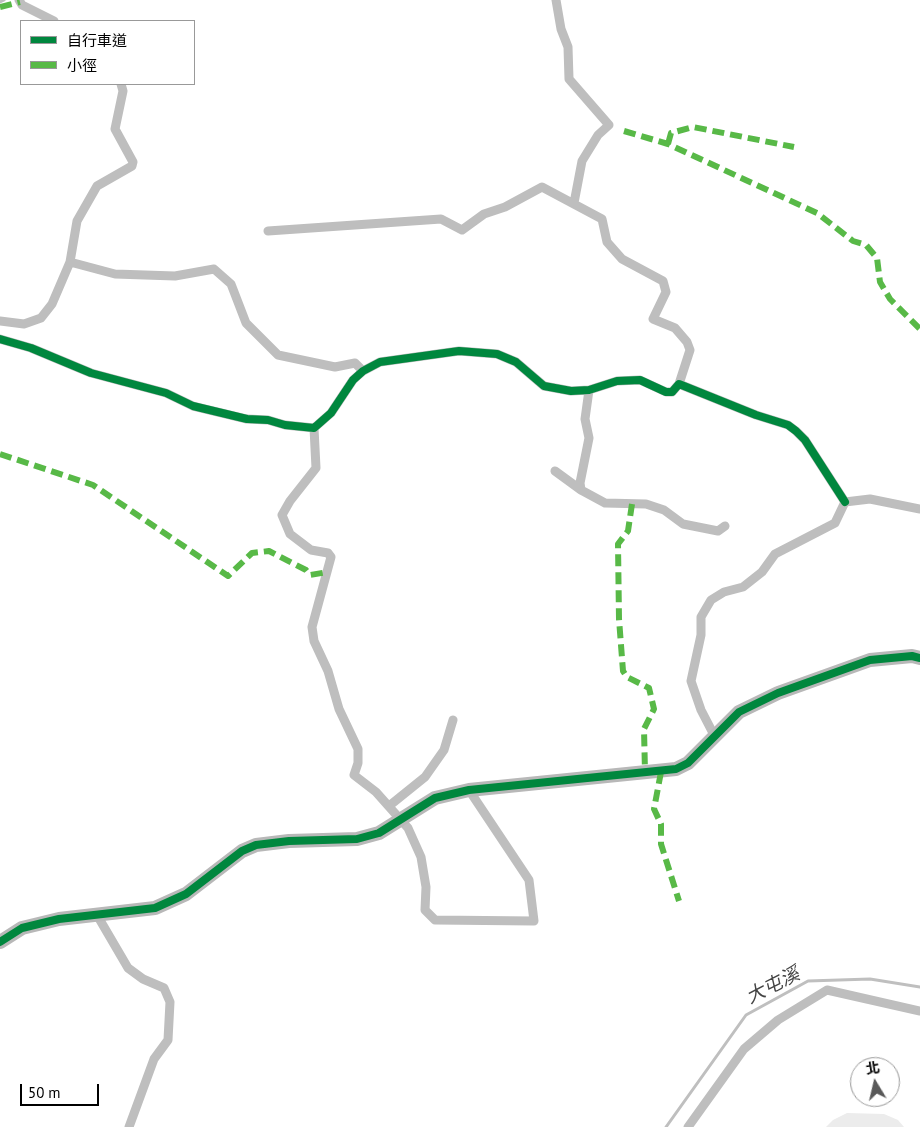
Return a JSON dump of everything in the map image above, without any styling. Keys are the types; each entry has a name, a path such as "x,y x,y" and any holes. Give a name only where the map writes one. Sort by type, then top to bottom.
{"street":[{"path":"19,0 22,5 52,20"},
{"path":"556,0 561,29 568,47 569,79 609,125 598,135 582,161 574,203"},
{"path":"0,321 24,324 41,318 52,304 70,262 78,222 97,186 132,166 133,162 115,130 123,91 121,85"},
{"path":"0,339 31,348 92,373 166,393 192,406 247,419 268,420 285,425 314,428 331,413 354,380 363,371 380,362 459,351 497,354 516,362 544,386 571,391 589,390 617,381 640,380 666,392 672,392 680,384 690,350 687,342 675,328 653,319 666,292 663,281 622,259 607,242 602,219 542,187 505,207 484,214 462,230 441,219 268,231"},
{"path":"70,262 115,274 176,276 214,269 231,284 246,322 278,355 335,367 355,364 363,371"},
{"path":"680,384 756,415 788,425 796,430 805,440 845,502"},
{"path":"582,490 580,483 589,438 585,419 589,390"},
{"path":"314,428 316,468 290,501 282,516 290,534 311,550 328,553 331,557 312,627 314,641 328,671 339,709 358,749 358,763 354,775 376,792 408,828 421,857 426,887 425,910 435,920 534,921 529,880 469,790"},
{"path":"555,471 605,503 646,504 664,510 683,524 718,531 725,526"},
{"path":"845,502 870,499 920,509"},
{"path":"715,738 701,710 691,681 701,635 701,617 711,600 724,592 742,587 762,572 775,554 835,523 845,502"},
{"path":"0,942 22,928 59,919 155,908 186,894 242,851 256,845 289,841 357,839 380,833 402,821 435,798 469,790 668,770 688,763 739,712 778,693 870,660 912,656 920,658"},
{"path":"389,806 425,777 444,750 454,720"},
{"path":"97,915 128,968 143,979 164,988 170,1002 168,1040 154,1059 129,1127"},
{"path":"688,1127 744,1049 778,1020 827,990 920,1011"}],"shaded area":[{"path":"847,1113 884,1114 898,1120 904,1127 826,1127 833,1120"}],"waterway":[{"path":"0,2 4,0"},
{"name":"大屯溪","path":"666,1127 746,1015 808,981 870,979 920,987"}],"marked path":[{"path":"0,7 20,2"},
{"path":"668,144 671,133 693,127 794,147"},
{"path":"624,131 668,144 817,213 853,241 866,245 877,258 880,282 890,299 920,329"},
{"path":"0,454 93,485 228,576 252,553 269,551 306,570 310,575 328,572"},
{"path":"632,504 628,531 618,544 619,619 623,671 627,677 649,688 654,709 644,729 645,772"},
{"path":"661,772 654,809 661,824 661,844 679,901"}],"cycle path":[{"path":"0,339 31,348 91,373 166,393 193,406 247,419 268,420 285,425 314,428 331,413 353,380 363,371 380,362 459,351 497,354 516,362 544,386 571,391 589,390 617,381 640,380 666,392 672,392 679,384 756,415 788,425 805,440 845,502"},
{"path":"0,942 22,928 59,919 155,908 186,894 242,851 256,845 289,841 357,839 379,833 435,798 469,790 676,769 688,763 739,712 778,693 870,660 912,656 920,658"}]}
